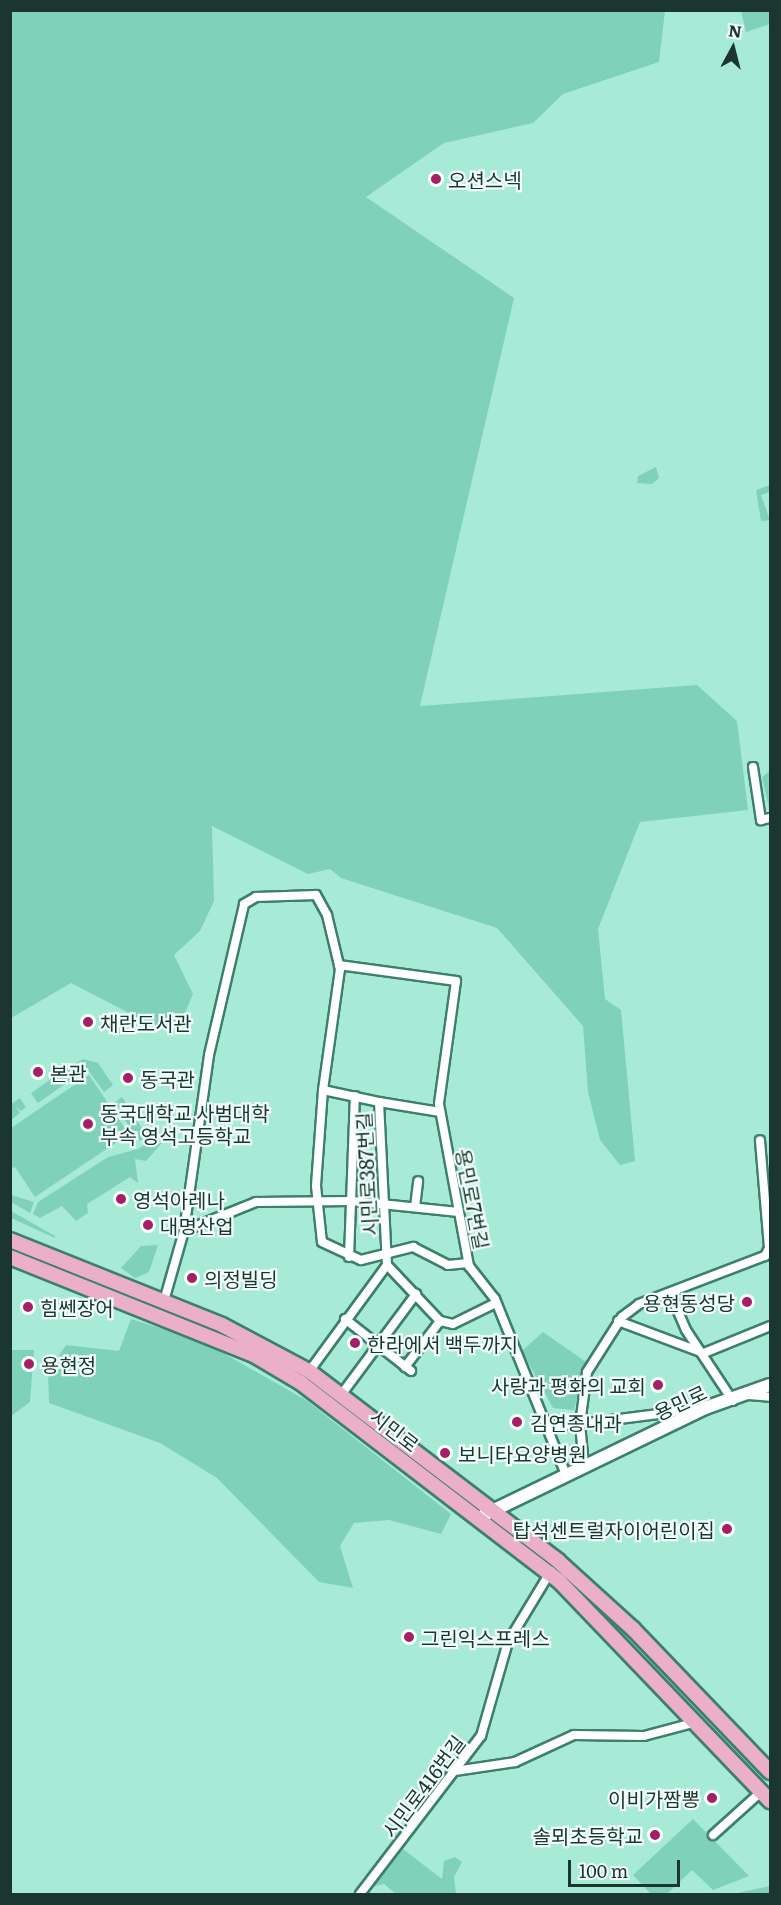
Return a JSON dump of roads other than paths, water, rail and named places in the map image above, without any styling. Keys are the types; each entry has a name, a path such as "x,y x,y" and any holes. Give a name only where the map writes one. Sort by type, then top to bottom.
{"main road":[{"name":"시민로","path":"10,1240 256,1340 309,1371 558,1561 633,1629 771,1772"},
{"name":"시민로","path":"10,1257 254,1355 301,1383 549,1574 698,1722 766,1796"}],"street":[{"path":"753,767 766,819"},
{"path":"164,1301 184,1231 210,1055 244,904 256,897 316,895 337,945 339,965 323,1090 316,1200 322,1242 349,1257 370,1260 386,1253 413,1247 448,1265 468,1263"},
{"name":"용민로7번길","path":"339,965 456,981 440,1112 468,1263 496,1304 565,1472"},
{"name":"시민로387번길","path":"323,1090 379,1102 387,1265"},
{"path":"349,1257 355,1096"},
{"path":"379,1102 440,1112"},
{"path":"584,1465 579,1424 587,1372 618,1321 639,1304 765,1256 770,1248 760,1140"},
{"path":"416,1207 418,1181"},
{"path":"184,1231 256,1202 352,1201 458,1212"},
{"path":"301,1383 345,1319 387,1265 440,1321 453,1324 496,1304"},
{"path":"670,1293 733,1402"},
{"path":"341,1395 416,1294"},
{"path":"345,1319 408,1369 440,1321"},
{"path":"618,1321 704,1353 771,1326"},
{"name":"용민로","path":"479,1520 491,1508 565,1472 652,1438 705,1408 733,1402 771,1385"},
{"path":"748,1395 771,1397"},
{"path":"548,1426 705,1408"},
{"name":"시민로416번길","path":"360,1894 482,1736 508,1642 558,1561"},
{"path":"455,1771 515,1762 574,1736 644,1736 698,1722"},
{"path":"713,1835 766,1796"}],"place":[{"name":"오션스넥","path":"436,179"},
{"name":"채란도서관","path":"88,1022"},
{"name":"본관","path":"38,1072"},
{"name":"동국관","path":"128,1078"},
{"name":"동국대학교 사범대학 부속 영석고등학교","path":"88,1124"},
{"name":"영석아레나","path":"121,1199"},
{"name":"대명산업","path":"148,1225"},
{"name":"의정빌딩","path":"192,1278"},
{"name":"용현동성당","path":"747,1302"},
{"name":"힘쎈장어","path":"28,1307"},
{"name":"한라에서 백두까지","path":"355,1343"},
{"name":"용현정","path":"29,1364"},
{"name":"사랑과 평화의 교회","path":"658,1385"},
{"name":"김연종내과","path":"517,1422"},
{"name":"보니타요양병원","path":"445,1453"},
{"name":"탑석센트럴자이어린이집","path":"727,1529"},
{"name":"그린익스프레스","path":"409,1637"},
{"name":"이비가짬뽕","path":"712,1798"},
{"name":"솔뫼초등학교","path":"655,1835"}]}
